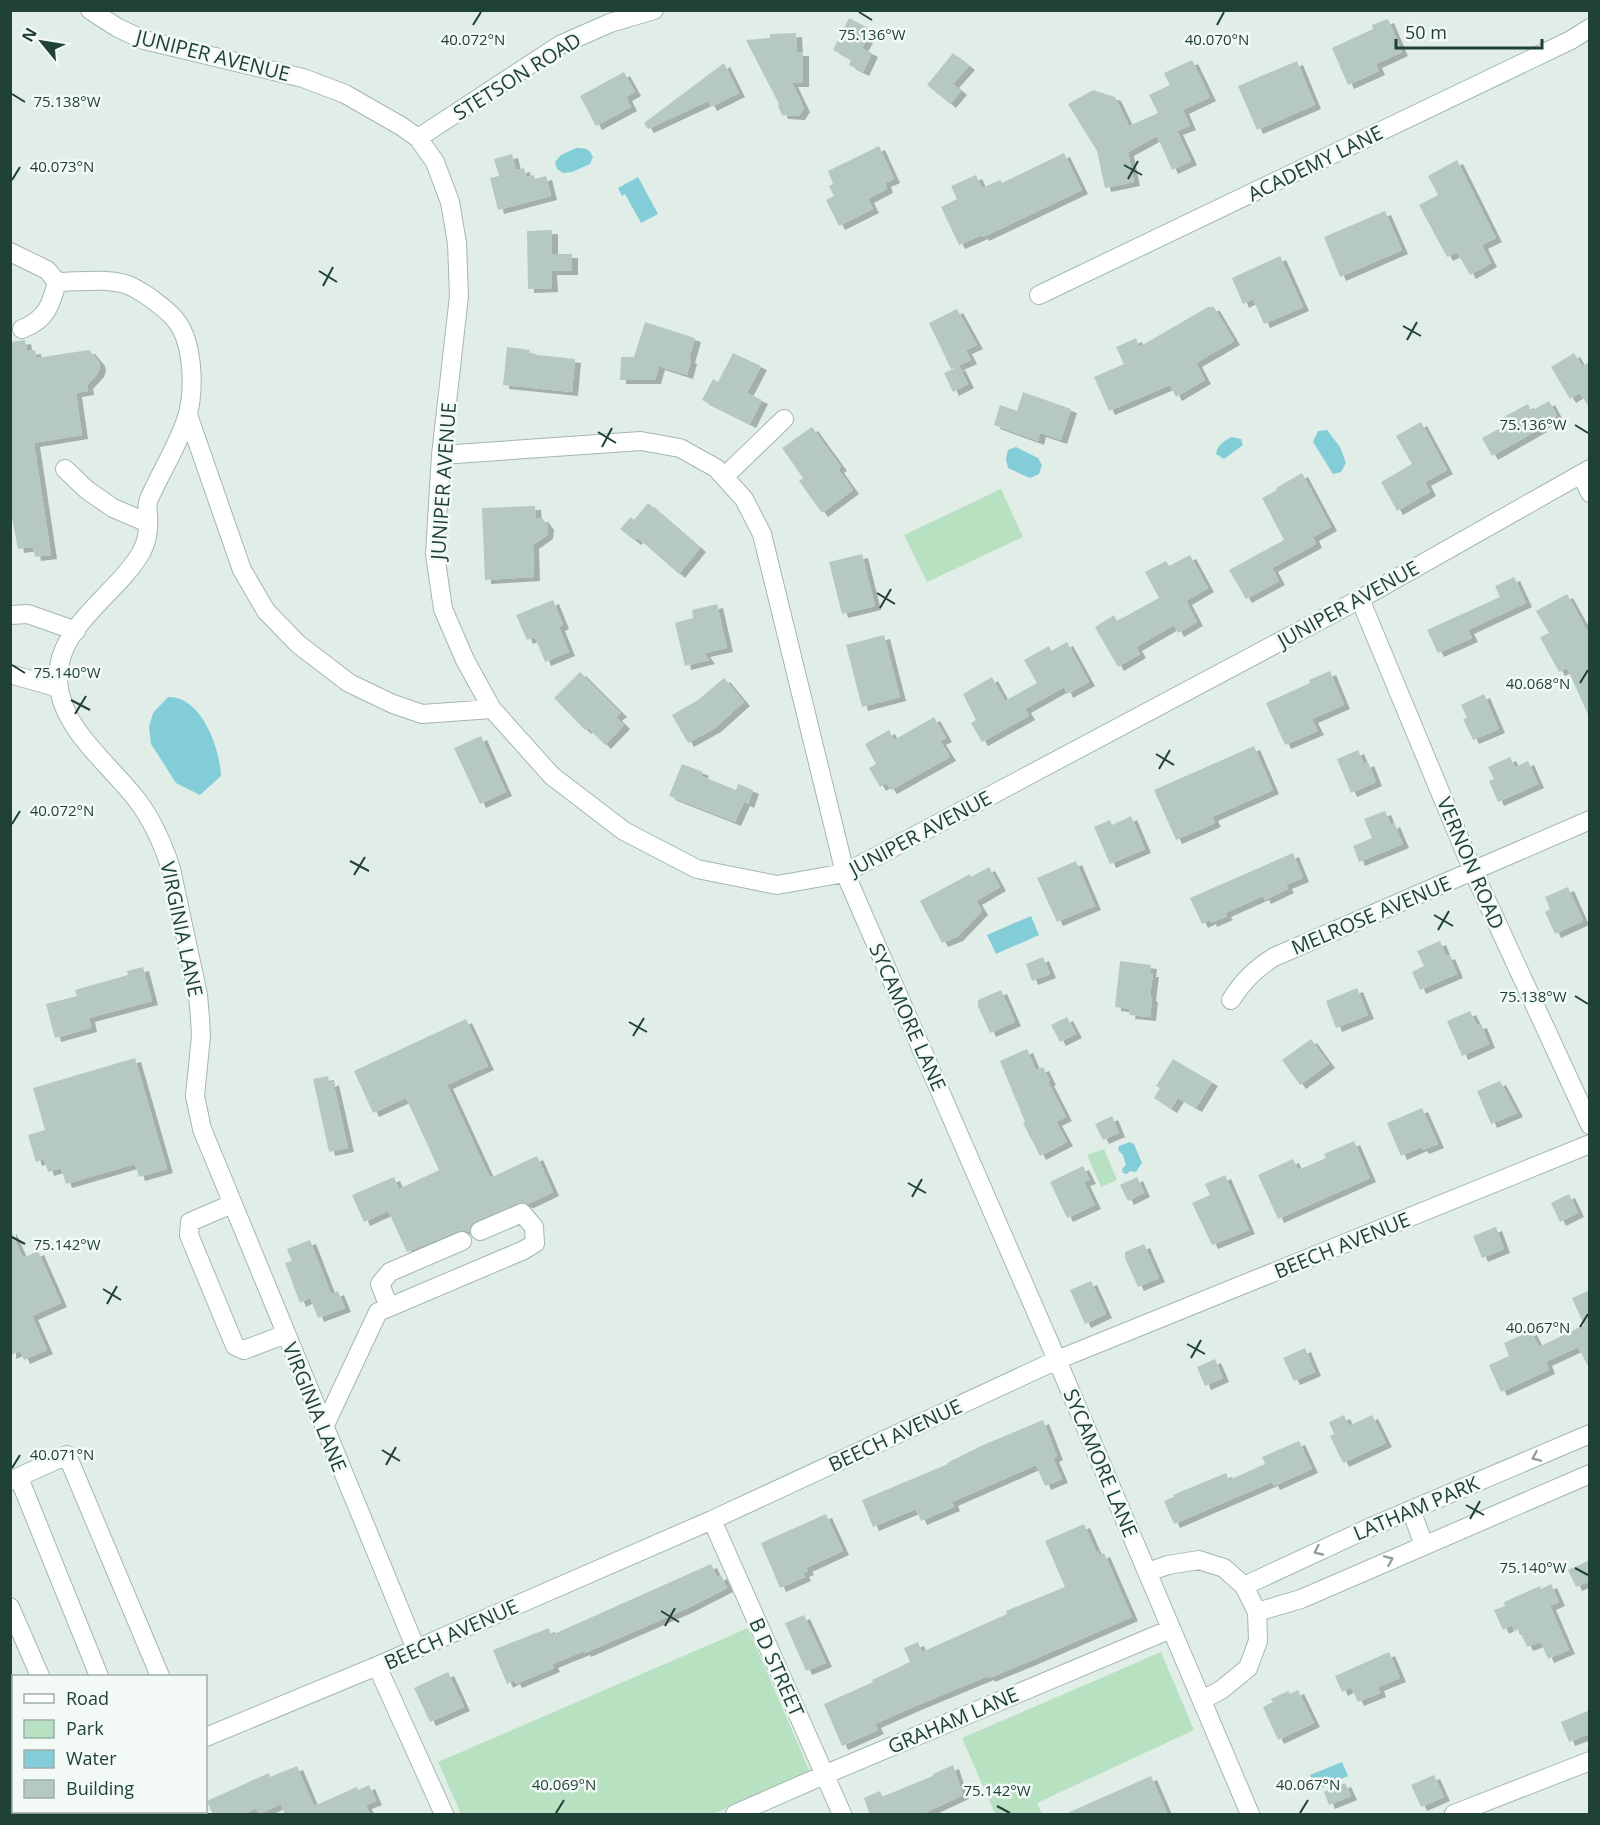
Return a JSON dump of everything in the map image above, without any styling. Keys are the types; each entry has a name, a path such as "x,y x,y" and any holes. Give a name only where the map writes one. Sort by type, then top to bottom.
{"street":[{"name":"JUNIPER AVENUE","path":"90,10 118,28 144,40 303,78 327,86 401,126 418,138 435,162 450,202 457,243 459,296 441,455 435,554 443,609 465,660 492,709 552,776 624,831 697,869 777,885 845,873 1360,599 1585,471"},
{"name":"STETSON ROAD","path":"418,138 560,45 610,22 654,10"},
{"name":"ACADEMY LANE","path":"1039,296 1571,40 1590,28"},
{"path":"10,252 47,270 57,282 50,305 42,318 22,329"},
{"name":"VIRGINIA LANE","path":"57,282 114,281 128,284 175,318 186,340 191,361 192,388 188,415 178,442 147,502 148,523 143,549 129,571 76,631 60,659 59,688 63,705 73,724 137,800 156,830 171,869 198,995 200,1052 195,1096 202,1129 416,1649"},
{"path":"188,415 242,570 267,611 298,644 349,682 393,704 422,714 492,709"},
{"path":"724,477 784,419"},
{"name":"SYCAMORE LANE","path":"441,455 641,441 680,448 716,468 744,499 762,534 845,873 1057,1360 1250,1815"},
{"path":"65,469 87,490 113,508 148,523"},
{"path":"1585,471 1590,494"},
{"name":"VERNON ROAD","path":"1360,599 1473,871 1590,1125"},
{"path":"10,615 28,614 76,631"},
{"path":"10,674 59,688"},
{"name":"MELROSE AVENUE","path":"1231,1000 1241,984 1256,968 1274,957 1590,820"},
{"name":"BEECH AVENUE","path":"207,1737 377,1666 712,1520 1057,1360 1590,1144"},
{"path":"232,1204 190,1222 189,1235 235,1346 244,1350 286,1334"},
{"path":"324,1427 378,1312 524,1250 535,1243 534,1227 522,1213 480,1231"},
{"path":"390,1307 380,1284 390,1272 462,1241"},
{"name":"LATHAM PARK","path":"1244,1586 1411,1510 1590,1434"},
{"path":"98,1675 15,1480 67,1455 159,1675"},
{"name":"LATHAM PARK","path":"1257,1612 1300,1599 1590,1474"},
{"path":"1411,1510 1424,1545"},
{"name":"B D STREET","path":"712,1520 842,1815"},
{"path":"1148,1572 1168,1565 1199,1560 1224,1569 1244,1586 1257,1612 1258,1641 1248,1668 1221,1690 1202,1700"},
{"path":"10,1607 39,1675"},
{"name":"GRAHAM LANE","path":"735,1815 824,1774 1171,1629"},
{"path":"377,1666 444,1815"},
{"path":"1454,1815 1590,1761"}],"green space":[{"path":"1001,489 1023,537 927,582 904,535"},
{"path":"1104,1149 1117,1180 1101,1187 1087,1155"},
{"path":"748,1628 810,1772 713,1814 461,1814 438,1762"},
{"path":"1161,1652 1194,1730 1037,1803 1042,1814 995,1814 962,1738"}],"water":[{"path":"576,148 584,148 590,152 593,157 590,164 572,172 563,173 557,169 555,162 561,155"},
{"path":"638,177 658,214 641,223 625,194 622,196 618,188"},
{"path":"1327,430 1340,447 1346,463 1341,472 1333,474 1313,442 1318,431"},
{"path":"1232,437 1241,439 1243,445 1224,459 1216,454 1218,448"},
{"path":"1016,447 1038,458 1042,465 1039,474 1030,478 1008,468 1006,459 1008,450"},
{"path":"168,697 180,699 190,705 199,714 213,739 221,776 200,795 176,783 151,744 149,727 153,713"},
{"path":"1031,916 1039,935 996,954 987,935"},
{"path":"1130,1142 1134,1144 1142,1163 1136,1172 1130,1171 1127,1174 1123,1173 1122,1169 1126,1165 1123,1155 1118,1150 1119,1146"},
{"path":"1342,1762 1348,1776 1316,1790 1310,1775"}],"building":[{"path":"849,18 872,30 862,48 872,53 863,72 849,65 851,59 833,50"},
{"path":"1388,19 1402,52 1376,64 1379,71 1348,85 1332,48 1373,29 1372,25"},
{"path":"796,33 797,52 803,52 803,83 792,83 804,108 799,116 782,115 779,104 746,40 770,38 770,34"},
{"path":"953,53 969,66 953,84 961,91 950,104 927,85"},
{"path":"1192,60 1210,97 1183,110 1190,126 1177,131 1191,161 1172,170 1157,136 1128,152 1134,182 1105,188 1097,151 1068,104 1093,90 1115,97 1129,126 1158,113 1149,95 1170,85 1164,73"},
{"path":"1297,61 1315,105 1257,130 1238,86"},
{"path":"724,63 739,93 711,107 708,101 648,129 644,123"},
{"path":"624,72 635,92 626,97 631,107 596,126 580,96"},
{"path":"879,146 894,179 885,183 887,189 868,199 873,209 839,226 826,200 834,196 829,186 833,184 828,171"},
{"path":"1064,153 1082,190 983,237 982,235 959,245 941,207 957,199 951,186 976,175 982,188 1000,180 1002,183"},
{"path":"512,154 516,170 524,168 526,177 534,175 535,179 546,176 551,196 498,210 490,178 499,176 494,159"},
{"path":"1457,160 1496,238 1482,245 1491,263 1470,275 1457,252 1447,257 1419,205 1438,195 1428,176"},
{"path":"1385,211 1402,250 1340,277 1324,237"},
{"path":"552,230 552,254 572,254 572,271 551,271 552,288 528,289 527,231"},
{"path":"1280,256 1303,307 1264,324 1253,299 1243,304 1232,278"},
{"path":"1208,307 1214,307 1234,341 1196,363 1205,380 1176,397 1170,385 1109,411 1094,377 1124,364 1116,347 1136,338 1139,347"},
{"path":"957,309 977,345 966,350 971,360 951,369 929,323"},
{"path":"645,322 695,338 687,375 659,366 655,380 620,380 621,357 634,357"},
{"path":"25,340 27,351 35,350 36,358 89,350 99,362 100,367 98,373 87,385 88,391 76,393 82,435 34,443 51,555 35,557 33,547 18,549 10,508 10,342"},
{"path":"507,347 530,350 529,354 575,359 572,392 503,385"},
{"path":"733,353 761,366 747,393 762,400 750,424 702,400 713,379 718,382"},
{"path":"1574,353 1582,366 1590,362 1590,409 1580,393 1570,399 1551,367"},
{"path":"959,366 968,384 953,392 944,373"},
{"path":"1023,392 1071,409 1061,440 1040,433 1038,441 994,425 1000,405 1017,411"},
{"path":"1549,401 1557,416 1539,426 1541,428 1492,456 1482,438 1502,427 1498,420 1528,404 1531,411"},
{"path":"1421,422 1447,470 1425,482 1430,492 1397,511 1381,482 1412,464 1396,436"},
{"path":"812,427 841,467 838,469 853,490 822,513 799,481 803,478 782,448"},
{"path":"1302,473 1331,527 1313,537 1316,544 1272,568 1279,581 1246,599 1229,570 1284,540 1262,498"},
{"path":"648,503 700,548 679,574 638,538 635,541 620,529 631,517 634,520"},
{"path":"535,506 536,519 542,518 548,526 547,535 533,545 534,577 485,580 482,508"},
{"path":"862,554 875,606 842,614 829,562"},
{"path":"1190,555 1208,588 1186,601 1197,622 1178,633 1174,625 1136,647 1140,654 1118,667 1095,627 1114,615 1117,621 1159,598 1145,572 1166,561 1169,566"},
{"path":"1514,577 1526,603 1468,630 1472,638 1438,653 1427,630 1500,597 1495,586"},
{"path":"1567,594 1590,636 1590,719 1567,668 1559,672 1540,637 1549,633 1536,611"},
{"path":"553,600 563,625 559,627 569,652 545,662 535,637 527,640 516,615"},
{"path":"717,604 727,648 704,653 709,660 685,666 675,623 693,618 692,610"},
{"path":"884,635 900,697 862,707 846,645"},
{"path":"1067,642 1089,682 1067,694 1064,687 1025,709 1029,716 982,742 971,723 976,720 963,694 992,677 1005,701 1037,683 1024,660 1049,646 1051,651"},
{"path":"1330,671 1344,705 1312,719 1318,731 1285,745 1266,703"},
{"path":"580,672 621,713 616,717 624,725 605,745 588,728 585,730 554,698"},
{"path":"724,678 744,702 715,728 688,743 672,715 698,700"},
{"path":"1484,694 1499,729 1473,740 1463,719 1467,718 1461,705"},
{"path":"934,717 946,738 940,741 950,757 891,790 886,783 880,787 869,768 876,764 865,744 889,730 894,740"},
{"path":"481,736 506,792 480,804 454,748"},
{"path":"1254,746 1273,790 1212,817 1215,823 1176,840 1154,790"},
{"path":"1358,750 1364,764 1368,762 1376,782 1351,793 1337,759"},
{"path":"1510,757 1515,767 1528,761 1538,784 1498,802 1489,781 1494,779 1488,767"},
{"path":"682,764 703,772 701,776 736,790 738,784 753,790 748,804 744,802 735,822 669,796"},
{"path":"1385,811 1391,825 1394,823 1403,844 1359,862 1353,846 1372,838 1364,819"},
{"path":"1131,816 1145,849 1110,864 1094,827 1110,820 1112,825"},
{"path":"1293,853 1303,878 1286,885 1288,889 1265,900 1263,896 1225,913 1227,916 1202,924 1190,898"},
{"path":"1076,861 1095,906 1057,922 1037,878"},
{"path":"989,867 1000,887 976,901 982,911 957,937 942,943 920,901 970,874 971,877"},
{"path":"1568,887 1583,921 1555,934 1545,912 1550,909 1545,897"},
{"path":"1440,941 1457,974 1420,990 1412,972 1424,966 1417,951"},
{"path":"1043,957 1050,974 1032,981 1026,964"},
{"path":"1120,961 1151,965 1150,973 1153,973 1150,1017 1129,1015 1130,1009 1115,1007"},
{"path":"143,967 152,1001 89,1018 91,1028 55,1038 46,1004 77,996 75,990 128,975 127,971"},
{"path":"1357,988 1368,1015 1336,1028 1326,1001"},
{"path":"1001,990 1015,1022 990,1033 978,1006 978,1000"},
{"path":"1470,1011 1477,1025 1481,1024 1489,1044 1462,1056 1447,1021"},
{"path":"1067,1017 1076,1034 1060,1042 1051,1025"},
{"path":"466,1019 488,1066 447,1085 490,1178 537,1156 553,1192 528,1204 518,1203 476,1221 471,1225 469,1232 458,1231 407,1252 388,1211 364,1222 352,1195 394,1177 399,1189 439,1170 406,1098 373,1113 354,1071"},
{"path":"1311,1039 1329,1064 1300,1085 1282,1060"},
{"path":"1027,1049 1036,1070 1043,1067 1066,1117 1056,1122 1067,1142 1040,1156 1023,1123 1025,1122 1000,1061"},
{"path":"135,1058 167,1169 139,1177 135,1164 66,1184 61,1168 48,1172 44,1159 36,1162 28,1135 45,1130 33,1088"},
{"path":"1173,1059 1212,1082 1196,1108 1178,1098 1171,1109 1154,1098 1160,1088 1156,1086"},
{"path":"328,1076 329,1083 333,1081 348,1148 329,1152 313,1079"},
{"path":"1500,1081 1517,1113 1491,1124 1477,1091"},
{"path":"1422,1108 1438,1144 1423,1150 1421,1147 1401,1156 1387,1123"},
{"path":"1112,1116 1119,1133 1103,1140 1095,1124"},
{"path":"1354,1141 1370,1178 1278,1219 1258,1175 1293,1159 1298,1170 1326,1158 1324,1154"},
{"path":"1083,1166 1090,1180 1084,1182 1095,1205 1067,1218 1050,1182"},
{"path":"1225,1175 1249,1230 1212,1245 1192,1203 1210,1195 1205,1184"},
{"path":"1137,1177 1144,1193 1128,1201 1120,1185"},
{"path":"1569,1194 1578,1213 1560,1222 1551,1203"},
{"path":"1496,1227 1504,1249 1482,1258 1473,1236"},
{"path":"10,1229 23,1258 38,1251 61,1303 32,1316 47,1350 24,1360 20,1351 10,1355"},
{"path":"310,1240 331,1294 338,1291 345,1308 318,1318 310,1298 300,1303 285,1263 292,1261 287,1249"},
{"path":"1144,1244 1159,1278 1138,1287 1125,1258 1125,1252"},
{"path":"1091,1281 1106,1314 1085,1324 1070,1290"},
{"path":"1590,1290 1590,1370 1578,1347 1546,1362 1549,1370 1501,1392 1489,1365 1509,1356 1504,1343 1531,1331 1539,1347 1584,1325 1572,1298"},
{"path":"1305,1348 1315,1372 1294,1381 1283,1358"},
{"path":"1215,1359 1223,1378 1205,1386 1197,1367"},
{"path":"1344,1415 1349,1426 1372,1415 1386,1443 1343,1463 1330,1436 1334,1434 1329,1422"},
{"path":"1043,1420 1057,1456 1053,1458 1062,1479 1045,1486 1036,1465 952,1502 954,1507 921,1521 916,1509 873,1527 862,1500 948,1464 983,1445"},
{"path":"1299,1441 1312,1469 1274,1486 1272,1482 1174,1524 1164,1501 1174,1497 1173,1495 1226,1473 1229,1480 1265,1464 1262,1457"},
{"path":"826,1514 843,1551 806,1568 808,1571 803,1573 805,1577 780,1588 761,1543"},
{"path":"1084,1524 1096,1551 1099,1555 1104,1553 1132,1617 1028,1662 913,1707 875,1724 878,1730 842,1746 824,1704 910,1662 904,1648 918,1642 922,1652 1007,1614 1006,1611 1065,1587 1045,1541"},
{"path":"1590,1560 1590,1581 1576,1587 1568,1570"},
{"path":"711,1564 717,1577 721,1575 727,1588 688,1608 585,1653 584,1651 552,1664 554,1668 516,1684 514,1680 507,1684 493,1650 549,1628 551,1635 554,1634"},
{"path":"1551,1584 1559,1602 1550,1606 1569,1650 1548,1659 1541,1642 1527,1647 1519,1629 1514,1631 1512,1625 1503,1630 1494,1610 1505,1606 1504,1602 1540,1586 1541,1589"},
{"path":"804,1615 826,1663 806,1671 785,1623"},
{"path":"1389,1652 1400,1678 1378,1687 1380,1693 1358,1702 1351,1687 1342,1692 1335,1676"},
{"path":"448,1672 464,1707 430,1722 414,1688"},
{"path":"1298,1690 1314,1723 1278,1740 1263,1707 1273,1702 1271,1699 1288,1691 1290,1694"},
{"path":"1590,1710 1590,1734 1569,1742 1561,1722"},
{"path":"953,1765 963,1795 920,1815 870,1815 864,1798 880,1791 884,1796 933,1776"},
{"path":"297,1766 314,1806 357,1787 358,1790 369,1785 376,1801 366,1805 370,1815 285,1815 281,1804 259,1814 256,1808 243,1815 213,1815 207,1801 269,1773 270,1777"},
{"path":"1434,1775 1444,1797 1421,1807 1411,1785"},
{"path":"1151,1776 1168,1815 1063,1815"},
{"path":"1345,1783 1351,1796 1329,1805 1324,1792"}]}
